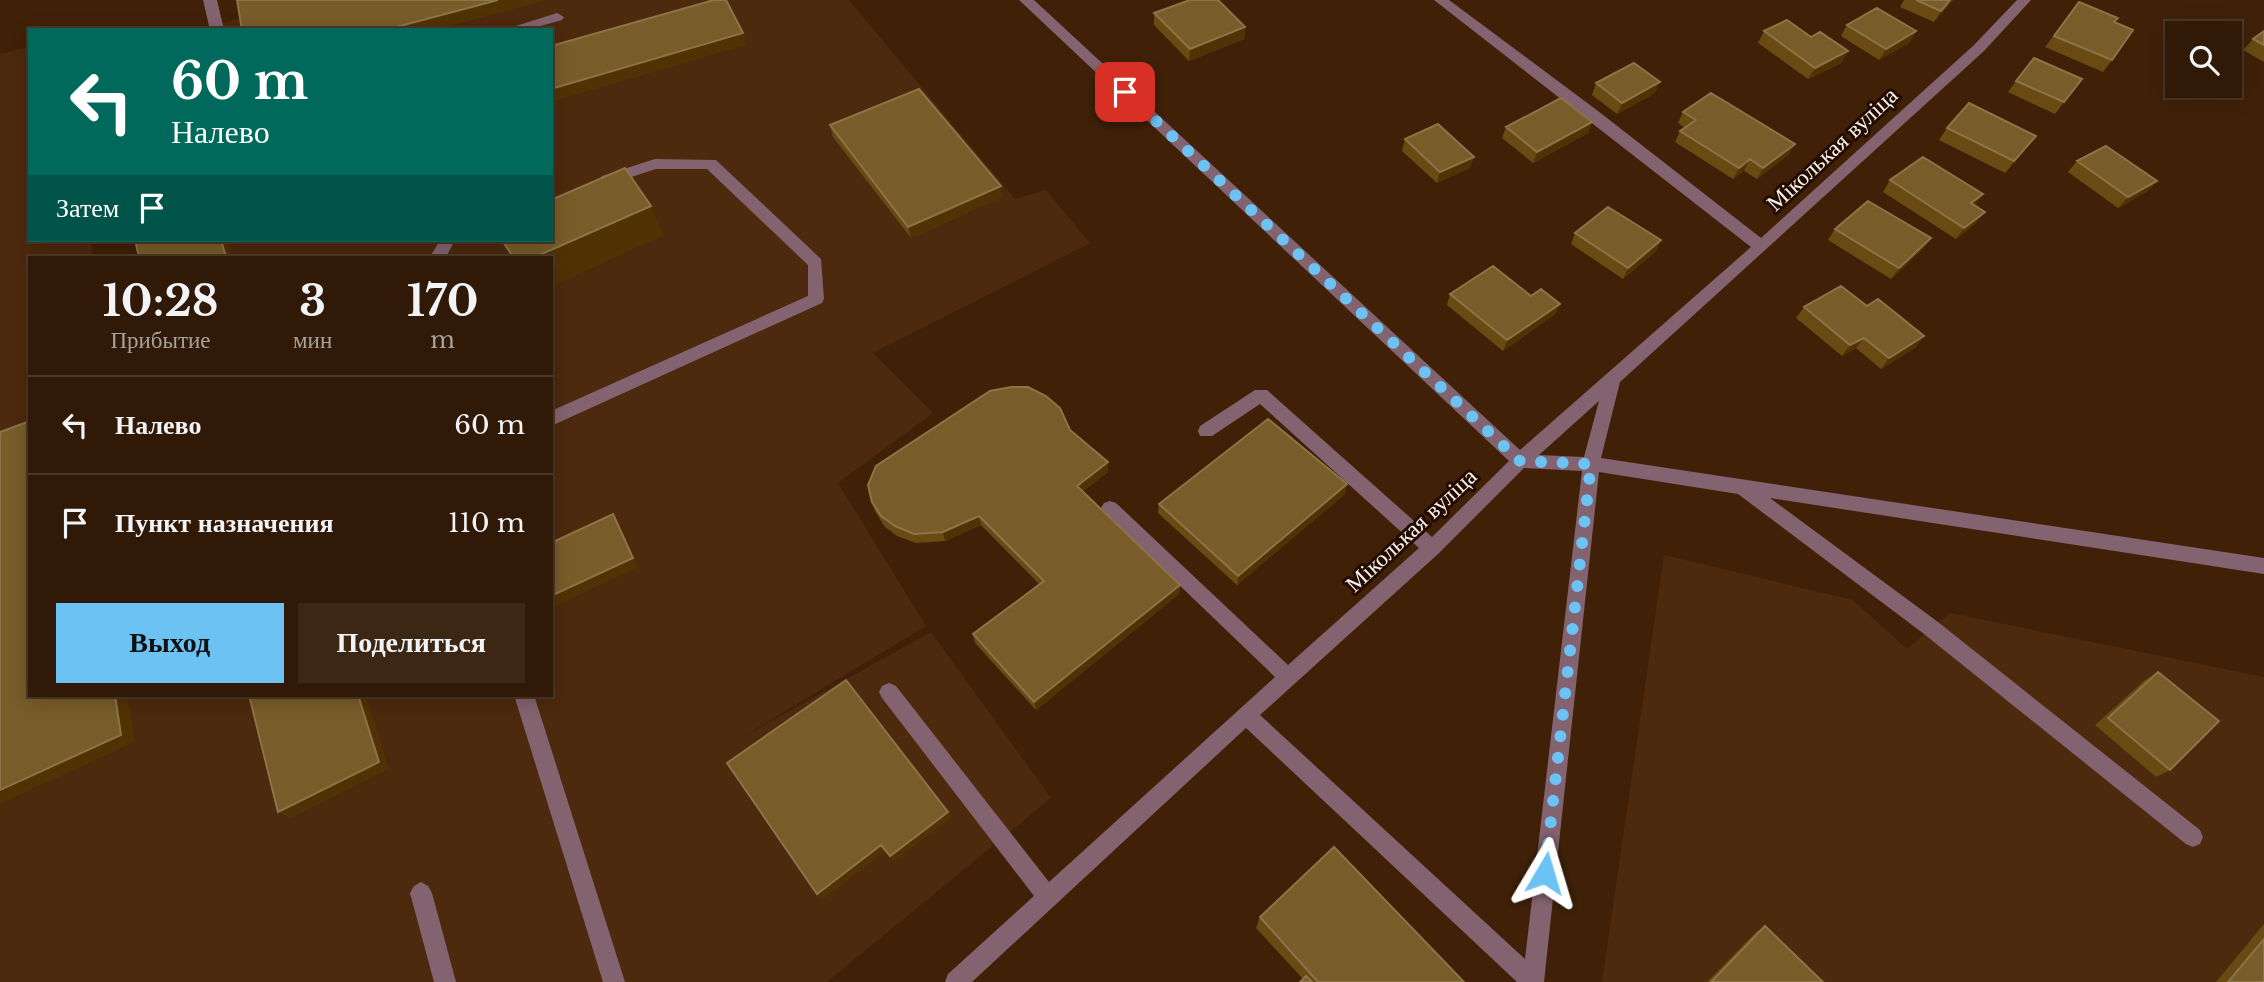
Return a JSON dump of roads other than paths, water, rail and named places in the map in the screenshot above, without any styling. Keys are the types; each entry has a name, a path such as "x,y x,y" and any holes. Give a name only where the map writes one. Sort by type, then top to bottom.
{"street":[{"path":"210,0 217,28"},
{"path":"1026,0 1520,461 1591,464 2264,566"},
{"path":"1441,0 1593,114 1762,247"},
{"name":"Міколькая вуліца","path":"956,982 1432,548 1520,461 1762,247 1979,48 2024,0"},
{"path":"517,28 558,17"},
{"path":"553,418 816,299 816,262 711,164 655,164 590,186"},
{"path":"1533,982 1591,464 1613,378"},
{"path":"1206,431 1261,395 1432,548"},
{"path":"1742,488 1931,628 2193,837"},
{"path":"1110,508 1288,677"},
{"path":"889,692 1049,899"},
{"path":"525,697 614,982"},
{"path":"1246,715 1533,982"},
{"path":"421,893 444,982"}]}
